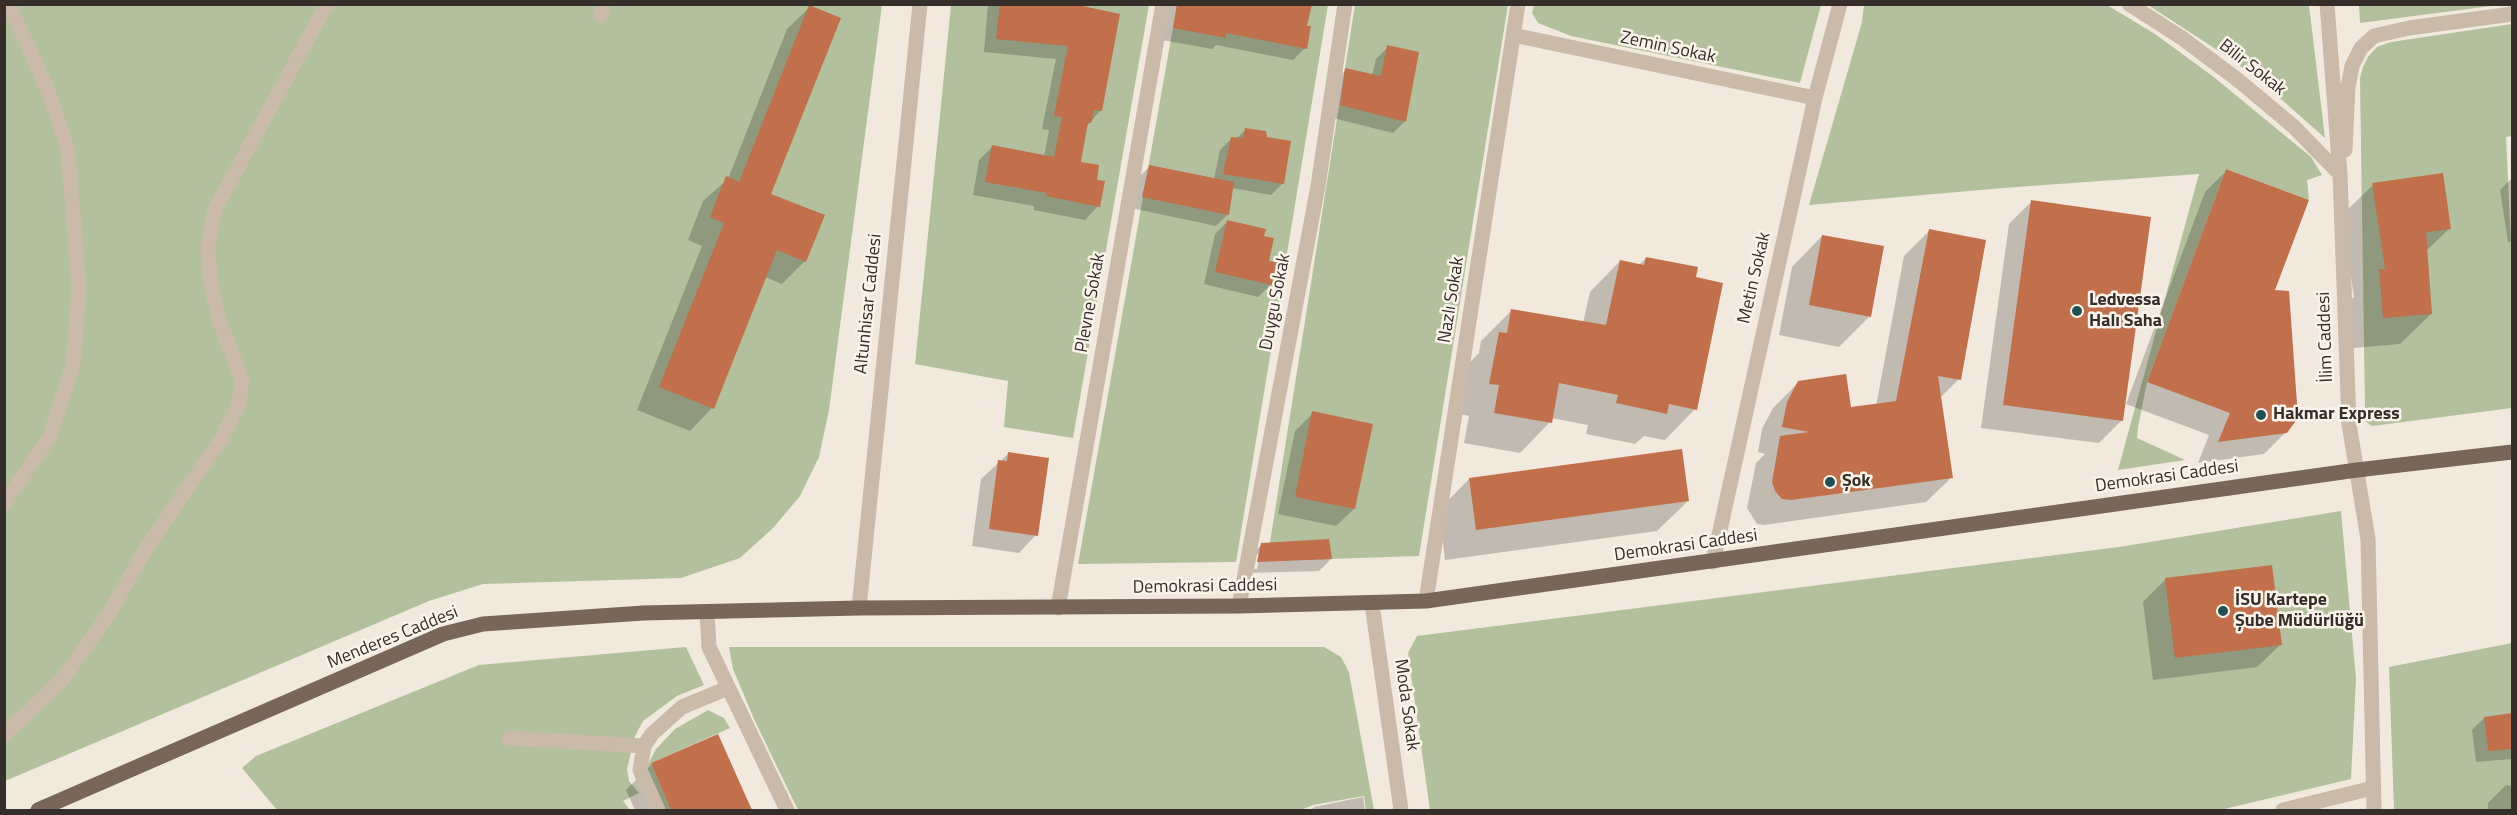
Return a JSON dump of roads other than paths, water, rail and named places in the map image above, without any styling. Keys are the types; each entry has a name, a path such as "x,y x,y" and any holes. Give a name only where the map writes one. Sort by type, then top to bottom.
{"main road":[{"name":"Demokrasi Caddesi","path":"859,608 1239,606 1425,601 2357,470 2512,452"},
{"name":"Menderes Caddesi","path":"38,810 443,634 483,624 642,613 859,608"}],"street":[{"path":"4,504 50,436 73,365 79,290 68,150 49,93 9,4"},
{"path":"4,735 62,680 108,615 147,547 222,438 239,404 242,380 219,320 210,278 208,246 215,209 327,4"},
{"name":"Altunhisar Caddesi","path":"859,608 920,4"},
{"name":"Plevne Sokak","path":"1058,608 1163,4"},
{"name":"Duygu Sokak","path":"1239,606 1318,186 1345,4"},
{"name":"Nazlı Sokak","path":"1425,601 1518,4"},
{"name":"Metin Sokak","path":"1713,562 1815,98 1840,4"},
{"name":"Bilir Sokak","path":"2129,4 2182,38 2238,80 2293,126 2340,174"},
{"name":"İlim Caddesi","path":"2327,4 2340,174 2349,424 2368,539 2374,810"},
{"path":"2340,174 2347,141 2348,87 2352,66 2361,48 2374,36 2409,28 2512,14"},
{"name":"Zemin Sokak","path":"1513,35 1815,98"},
{"name":"Moda Sokak","path":"1372,604 1401,810"},
{"path":"708,612 709,647 787,810"},
{"path":"658,810 640,770 644,746 659,727 682,707 728,688"},
{"path":"509,738 644,746"},
{"path":"2283,810 2373,788"}],"place":[{"name":"Ledvessa Halı Saha","path":"2077,311"},
{"name":"Hakmar Express","path":"2261,415"},
{"name":"Şok","path":"1830,482"},
{"name":"İSU Kartepe Şube Müdürlüğü","path":"2223,611"}]}
